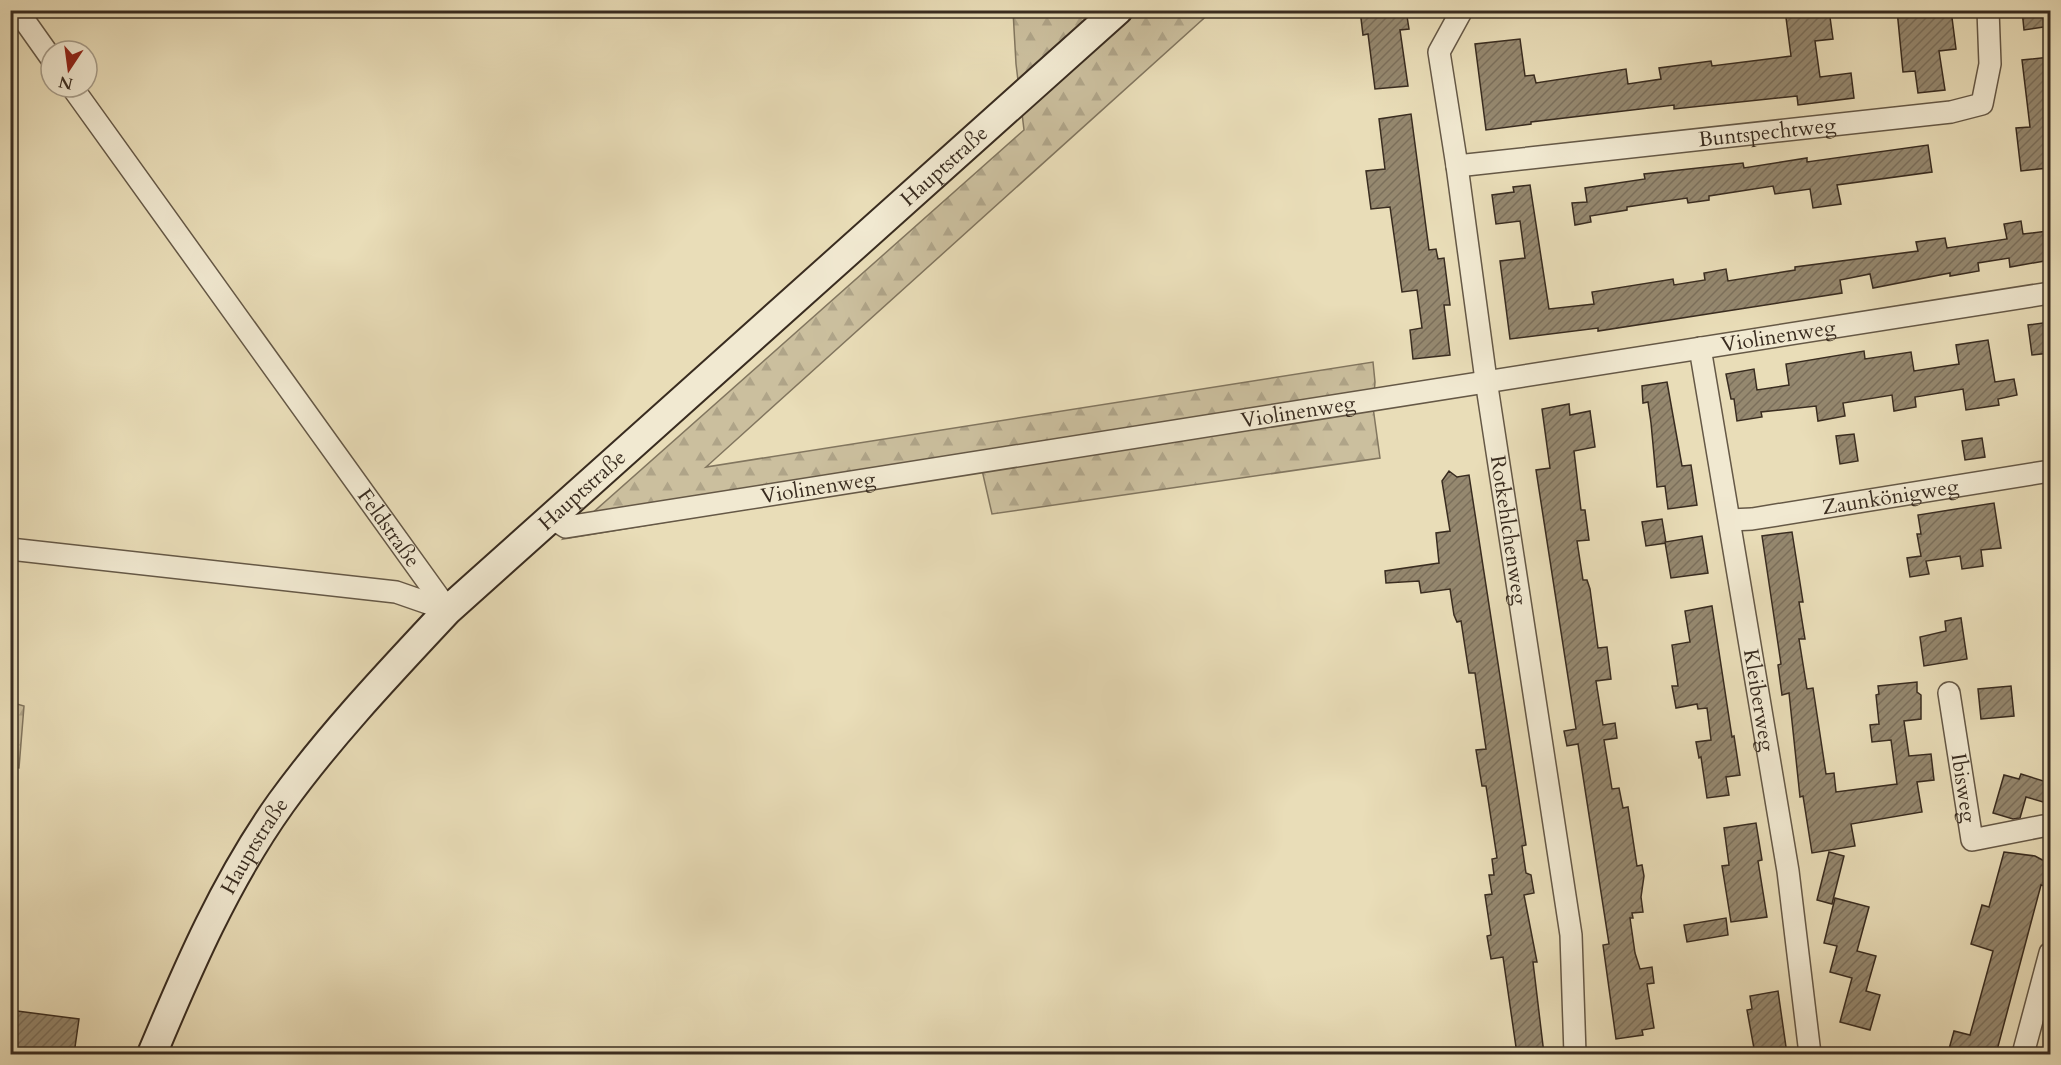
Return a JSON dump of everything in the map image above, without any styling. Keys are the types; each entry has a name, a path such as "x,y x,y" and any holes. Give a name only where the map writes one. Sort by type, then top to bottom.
{"street":[{"path":"17,10 39,41"},
{"name":"Hauptstraße","path":"153,1054 177,994 222,900 281,804 358,706 448,610 1118,10"},
{"name":"Rotkehlchenweg","path":"1462,10 1439,52 1486,380 1571,935 1575,1054"},
{"name":"Buntspechtweg","path":"1457,166 1951,112 1982,104 1990,64 1988,10"},
{"name":"Feldstraße","path":"81,99 448,610"},
{"name":"Violinenweg","path":"550,517 566,527 1486,380 2050,293"},
{"name":"Kleiberweg","path":"1701,348 1788,871 1810,1054"},
{"name":"Zaunkönigweg","path":"1730,520 1752,519 2050,471"},
{"name":"Feldstraße","path":"10,549 396,592 448,610"},
{"name":"Ibisweg","path":"1949,693 1972,840 2043,826 2050,827"},
{"path":"2023,1054 2050,954"}],"green space":[{"path":"1013,11 1212,11 706,467 1373,362 1375,382 1373,407 1380,458 992,514 982,470 563,539 1024,130 1016,64"},
{"path":"10,702 24,706 19,768 11,767"}],"building":[{"path":"1360,10 1406,10 1409,29 1400,30 1408,86 1375,89 1368,34 1363,35"},
{"path":"1785,10 1829,10 1833,39 1815,41 1820,77 1851,73 1854,98 1798,105 1797,96 1674,109 1674,105 1531,122 1531,124 1486,130 1475,44 1520,39 1525,76 1534,75 1536,83 1626,69 1628,84 1661,79 1659,68 1711,61 1712,66 1791,56"},
{"path":"1897,10 1951,10 1956,49 1939,51 1945,90 1918,93 1915,71 1903,72"},
{"path":"2022,10 2050,10 2050,26 2024,30"},
{"path":"2050,57 2050,138 2045,139 2048,168 2021,171 2016,128 2030,127 2022,60"},
{"path":"1411,114 1429,250 1436,249 1438,259 1444,258 1450,305 1444,305 1450,355 1413,359 1410,330 1422,328 1417,290 1402,292 1390,207 1371,209 1366,171 1385,169 1379,119"},
{"path":"1928,145 1932,172 1837,185 1841,204 1813,208 1810,189 1775,194 1773,186 1709,196 1709,200 1688,203 1687,198 1627,207 1627,210 1590,216 1591,222 1575,225 1572,203 1587,202 1585,188 1645,179 1644,174 1743,163 1744,168 1807,158 1807,162"},
{"path":"1530,185 1549,309 1594,304 1592,292 1673,279 1674,285 1705,280 1704,273 1726,269 1728,281 1795,270 1795,267 1918,251 1916,242 1945,238 1947,248 2007,239 2004,224 2021,221 2023,234 2048,231 2050,233 2050,260 2010,267 2009,258 1978,263 1979,271 1950,276 1950,273 1873,288 1870,274 1840,280 1842,293 1598,331 1598,328 1510,339 1500,261 1525,258 1520,221 1496,224 1492,195 1514,192 1513,187"},
{"path":"2050,322 2050,353 2032,355 2028,325"},
{"path":"1988,340 1995,382 2014,379 2017,395 1998,399 1999,405 1966,410 1963,389 1915,397 1916,407 1894,411 1892,395 1843,403 1845,416 1818,421 1816,406 1761,412 1762,417 1737,421 1734,399 1731,399 1726,374 1754,369 1757,390 1789,385 1786,364 1864,351 1865,359 1911,352 1914,371 1959,364 1956,345"},
{"path":"1667,382 1682,466 1691,465 1697,505 1668,509 1665,486 1657,487 1648,402 1643,403 1642,386"},
{"path":"1569,404 1570,415 1590,411 1595,447 1574,451 1581,510 1585,510 1589,540 1577,541 1583,580 1587,580 1590,589 1598,648 1607,647 1611,679 1596,681 1603,725 1615,723 1617,738 1604,740 1612,789 1619,788 1623,808 1628,807 1637,866 1642,865 1644,876 1641,897 1643,912 1632,913 1633,918 1630,918 1635,953 1640,969 1652,967 1654,983 1647,984 1654,1028 1642,1030 1643,1035 1616,1039 1603,945 1609,944 1578,744 1567,746 1564,731 1576,729 1536,470 1550,468 1542,409"},
{"path":"1854,434 1858,461 1840,464 1836,436"},
{"path":"1982,438 1985,457 1965,460 1962,441"},
{"path":"1449,471 1457,477 1469,475 1526,845 1522,846 1526,873 1531,875 1534,893 1524,895 1537,962 1533,962 1544,1054 1517,1054 1503,957 1491,959 1487,936 1491,935 1485,895 1492,894 1489,875 1494,875 1492,859 1497,858 1486,786 1482,786 1476,750 1486,749 1475,673 1469,673 1461,621 1457,622 1454,615 1450,589 1421,593 1419,581 1386,583 1385,571 1439,563 1436,533 1450,531 1442,481"},
{"path":"1994,503 2001,548 1981,550 1983,566 1962,569 1960,556 1926,561 1929,574 1910,577 1907,558 1921,556 1917,534 1921,534 1918,515"},
{"path":"1662,519 1666,543 1646,546 1642,522"},
{"path":"1792,532 1803,602 1799,602 1805,639 1799,639 1807,689 1813,688 1826,774 1834,773 1836,792 1897,784 1891,740 1872,742 1870,725 1879,724 1876,695 1879,694 1878,686 1917,682 1917,692 1921,695 1921,719 1904,721 1909,756 1931,754 1934,780 1917,782 1922,812 1851,824 1855,846 1812,853 1803,796 1800,797 1789,693 1782,695 1778,665 1781,664 1762,536"},
{"path":"1702,536 1708,573 1671,578 1665,542"},
{"path":"1712,606 1740,775 1726,777 1729,795 1707,798 1701,757 1699,758 1696,742 1711,740 1707,708 1698,709 1697,704 1676,708 1672,686 1678,686 1672,645 1690,642 1685,611"},
{"path":"1961,618 1967,659 1924,666 1920,637 1946,631 1945,621"},
{"path":"2011,686 2014,716 1981,719 1978,689"},
{"path":"2021,774 2050,783 2050,804 2026,797 2020,818 2013,819 1993,813 2004,775 2019,779"},
{"path":"1756,823 1762,860 1758,861 1767,917 1731,922 1722,866 1729,865 1724,828"},
{"path":"1829,852 1844,856 1832,904 1817,900"},
{"path":"2004,852 2035,856 2050,864 2045,886 2041,885 1996,1054 1968,1054 1949,1049 1954,1031 1970,1035 1993,951 1971,944 1982,905 1989,907"},
{"path":"1835,898 1869,907 1857,951 1876,956 1866,991 1880,995 1870,1030 1840,1022 1852,978 1830,972 1837,946 1824,943"},
{"path":"1726,918 1728,935 1687,942 1684,925"},
{"path":"1778,991 1787,1054 1755,1054 1747,1010 1752,1009 1750,996"},
{"path":"17,1011 79,1019 74,1054 11,1054"}]}
